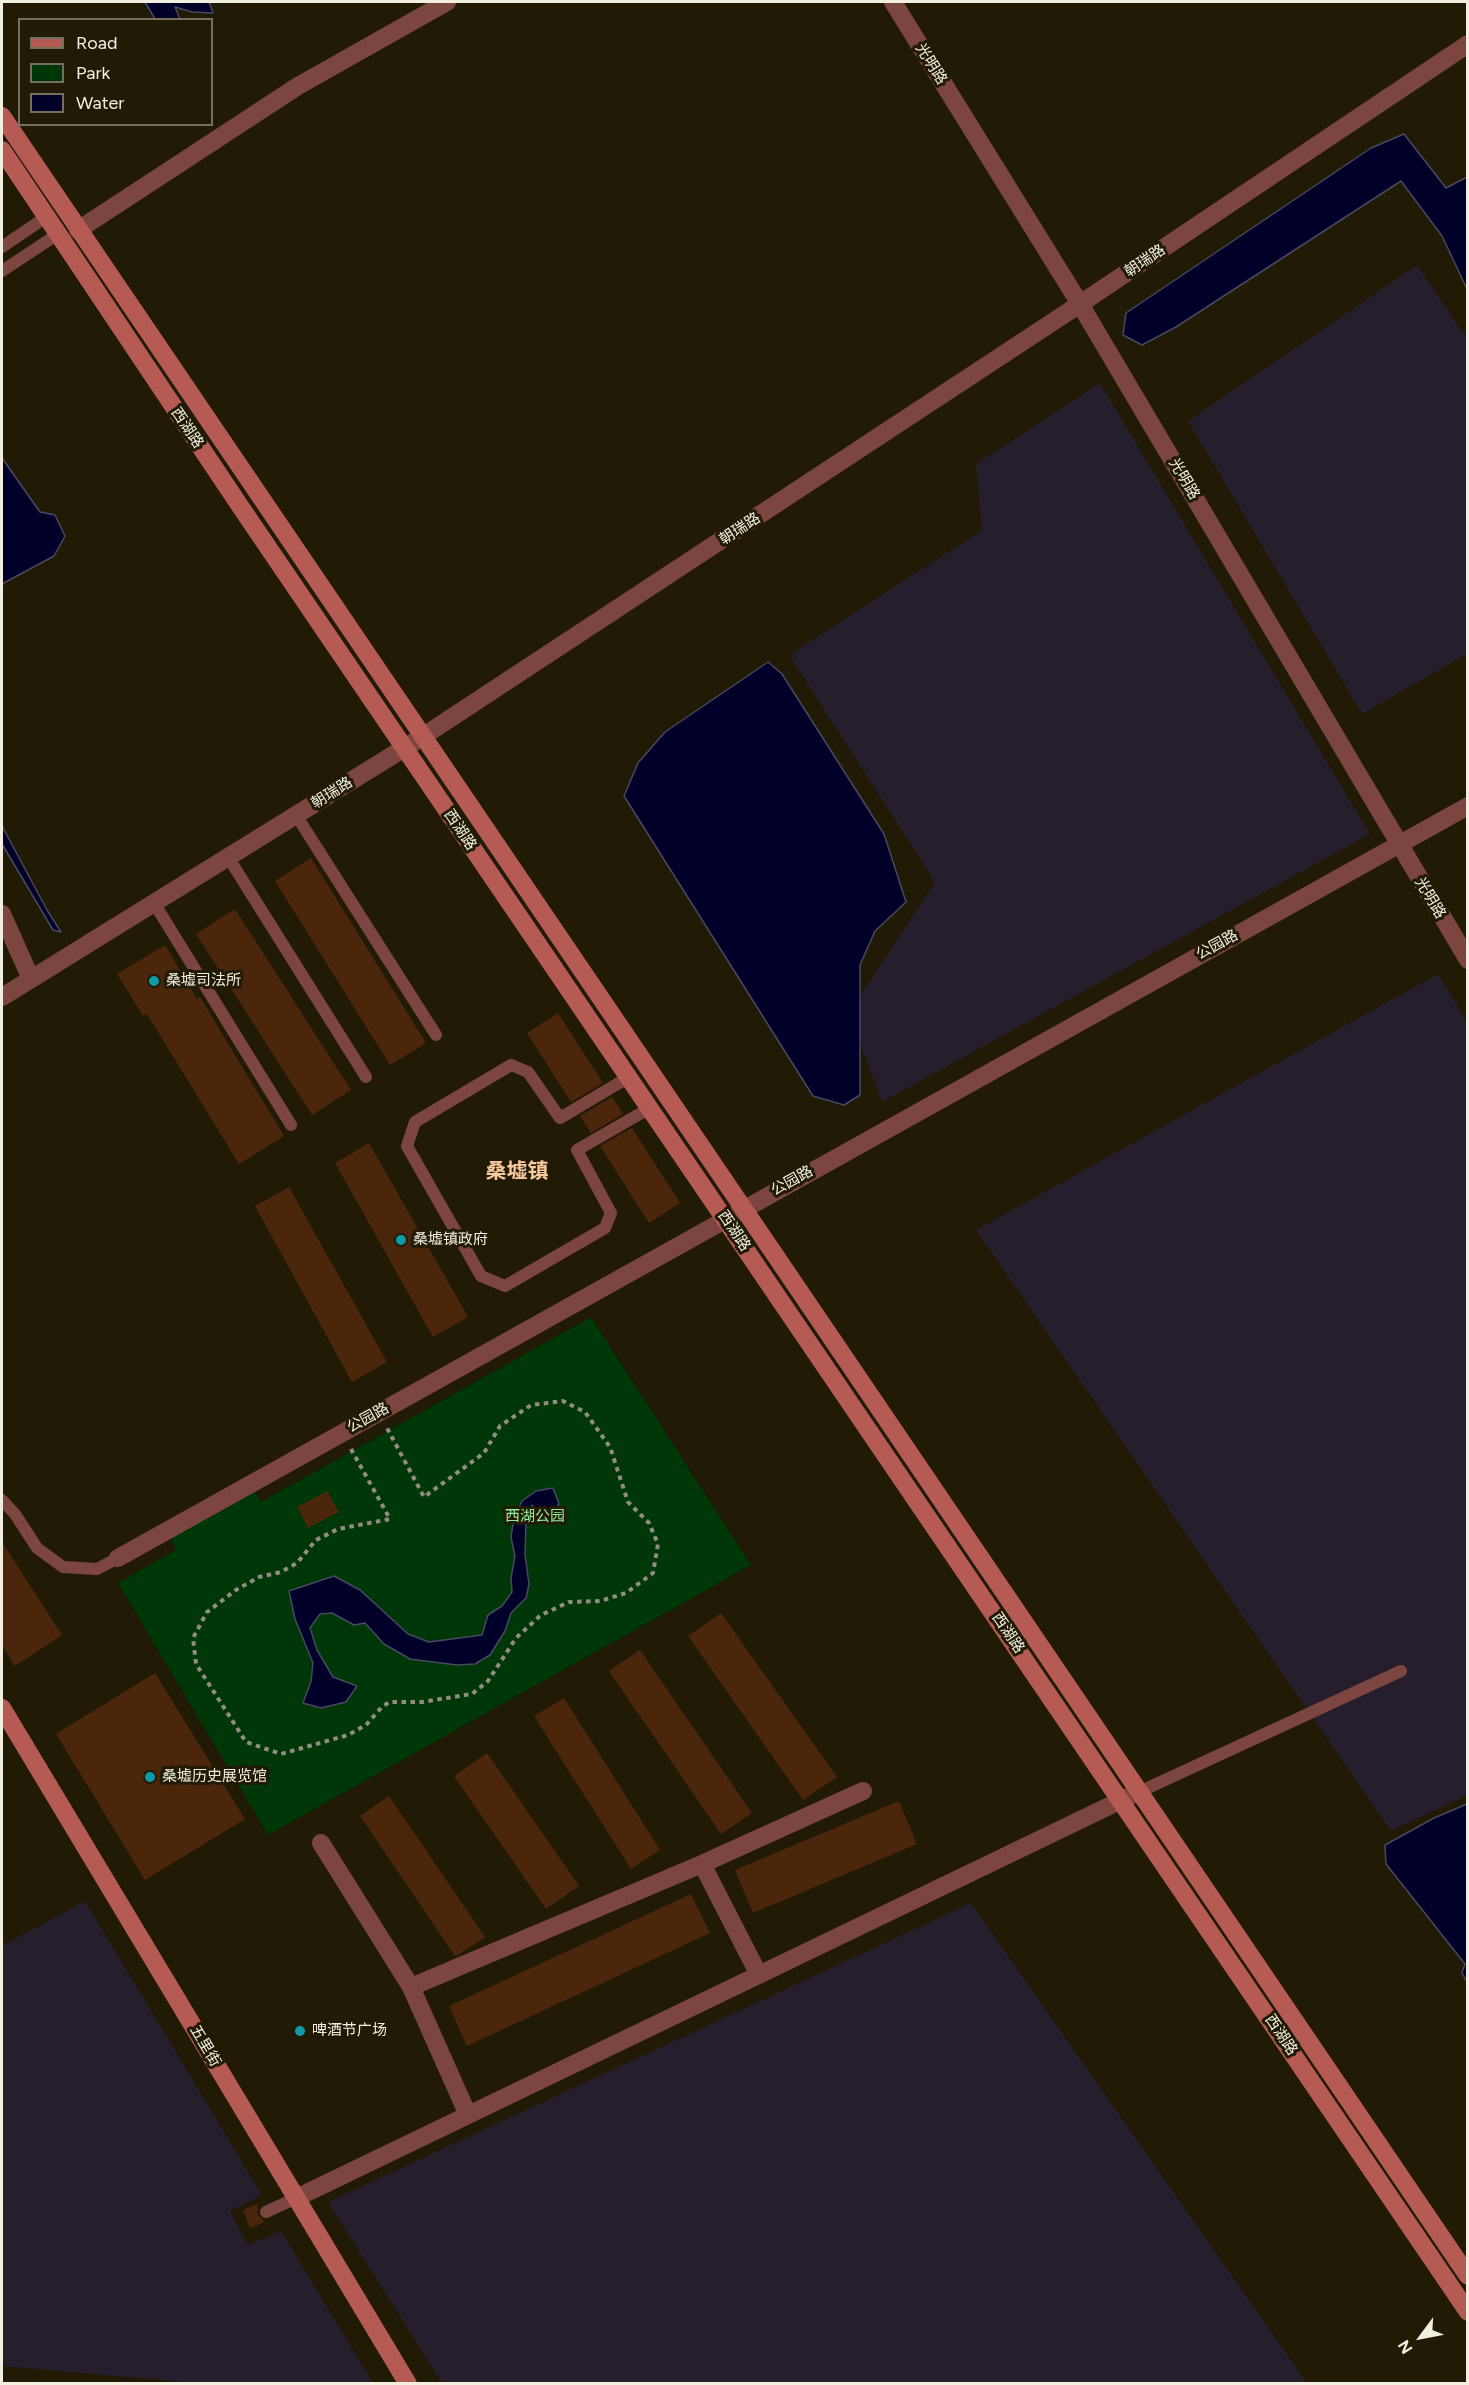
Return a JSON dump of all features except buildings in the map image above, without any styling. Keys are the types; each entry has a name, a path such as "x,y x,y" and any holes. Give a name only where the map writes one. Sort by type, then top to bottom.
{"main road":[{"name":"西湖路","path":"2,116 1467,2276"},
{"name":"西湖路","path":"2,150 404,748 1122,1801 1467,2312"},
{"name":"五里街","path":"2,1708 408,2384"}],"street":[{"path":"78,230 298,86 447,2"},
{"name":"光明路","path":"893,2 1080,304 1467,960"},
{"name":"朝瑞路","path":"2,997 422,737 1080,304 1467,44"},
{"name":"公园路","path":"118,1558 1467,806"},
{"path":"2,914 31,979"},
{"path":"411,1987 702,1864 863,1791"},
{"path":"296,2198 1139,1792"},
{"path":"321,1843 411,1987 468,2115"},
{"path":"702,1864 759,1975"}],"lane":[{"path":"2,247 46,217"},
{"path":"2,271 58,234"},
{"path":"296,815 436,1035"},
{"path":"228,857 366,1077"},
{"path":"154,903 291,1125"},
{"path":"628,1077 560,1118 528,1072 511,1065 415,1122 407,1146 482,1276 505,1286 606,1228 611,1213 577,1150 650,1108"},
{"path":"2,1500 15,1514 37,1548 63,1567 97,1569 118,1558"},
{"path":"1139,1792 1401,1671"},
{"path":"266,2212 296,2198"}],"path":[{"path":"342,1433 390,1519 338,1529 316,1540 297,1563 281,1572 259,1577 236,1590 207,1612 193,1638 196,1664 246,1743 281,1754 348,1736 366,1725 389,1702 422,1702 472,1694 488,1681 516,1638 542,1615 569,1602 600,1601 626,1593 653,1573 658,1544 649,1523 628,1502 610,1447 585,1412 563,1401 531,1405 500,1426 484,1453 424,1497 379,1412"}],"shaded area":[{"path":"1417,265 1467,339 1467,654 1362,714 1188,421"},
{"path":"1100,383 1370,834 882,1102 849,1013 935,882 789,655 982,530 976,464"},
{"path":"1438,974 1468,1023 1467,1795 1391,1831 976,1230"},
{"path":"85,1901 262,2195 230,2211 248,2245 281,2231 373,2383 196,2383 2,2366 2,1946"},
{"path":"971,1903 1307,2383 442,2383 328,2202"}],"green space":[{"name":"西湖公园","path":"591,1317 751,1565 268,1835 118,1583 176,1550 171,1538 255,1492 261,1502"}],"water":[{"path":"145,2 209,2 213,13 192,12 175,7 180,18 154,18"},
{"path":"1404,134 1446,188 1467,177 1467,289 1442,236 1401,181 1176,327 1142,345 1123,335 1126,313 1371,148"},
{"path":"2,458 40,512 55,515 65,536 54,556 2,584"},
{"path":"768,662 782,674 884,834 906,902 875,931 860,965 860,1095 844,1105 813,1096 624,796 638,763 665,732"},
{"path":"2,826 61,932 53,930 2,844"},
{"path":"553,1488 559,1504 545,1519 532,1505 526,1519 525,1555 529,1584 526,1598 511,1613 505,1631 490,1655 475,1664 457,1665 410,1659 384,1644 365,1623 354,1625 332,1613 320,1614 310,1628 317,1650 333,1677 357,1686 346,1702 321,1708 303,1703 311,1681 313,1663 295,1619 289,1591 334,1576 360,1590 408,1634 429,1642 482,1635 488,1615 502,1606 512,1592 511,1578 515,1556 511,1537 514,1518 522,1501 536,1491"},
{"path":"1467,1804 1467,1982 1462,1973 1465,1964 1386,1864 1385,1845 1434,1818"}],"place":[{"name":"桑墟司法所","path":"154,981"},
{"name":"桑墟镇政府","path":"401,1240"},
{"name":"桑墟历史展览馆","path":"150,1777"},
{"name":"啤酒节广场","path":"300,2031"}],"district":[{"name":"桑墟镇","path":"517,1172"}]}
